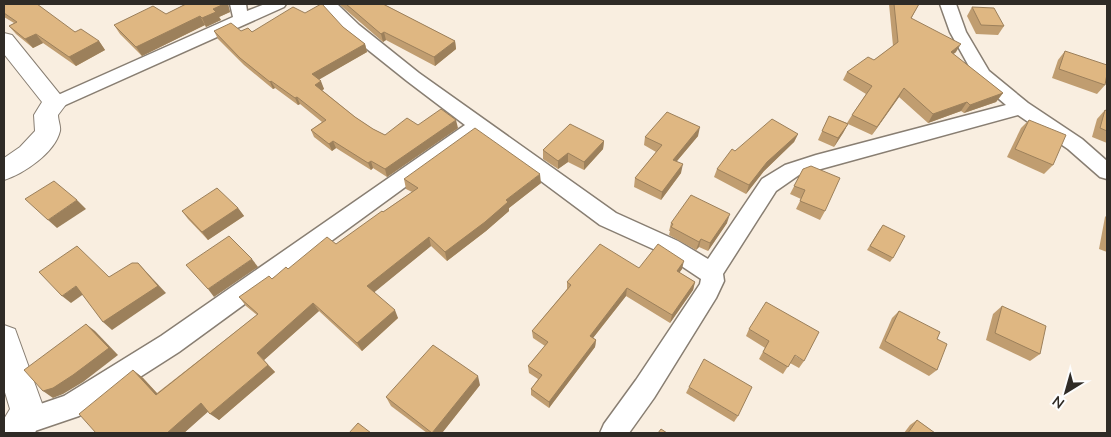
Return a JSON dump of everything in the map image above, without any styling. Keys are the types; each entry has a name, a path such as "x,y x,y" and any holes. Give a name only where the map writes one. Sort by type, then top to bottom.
{"street":[{"path":"4,170 25,158 42,143 48,130 44,119 48,109 55,103 240,11 278,4"},
{"path":"328,4 353,29 413,77 608,219 670,247 711,273 713,281 708,291 645,388 613,433"},
{"path":"948,4 958,32 982,75 1021,108 1075,144 1107,172"},
{"path":"4,40 55,103"},
{"path":"711,273 769,185 792,170 1021,108"},
{"path":"19,428 70,407 170,344 478,125"},
{"path":"4,339 27,409 19,428"}],"building":[{"path":"4,4 37,4 75,32 81,29 99,41 69,57 36,34 25,39 9,26 17,22 4,13"},
{"path":"186,4 224,4 213,9 216,12 202,18 200,16 136,47 114,25 153,6 166,14"},
{"path":"321,4 343,27 365,44 312,74 321,81 315,85 355,117 385,135 407,118 418,125 441,109 456,120 385,169 371,161 368,163 333,141 329,144 311,130 326,120 297,97 295,98 270,82 240,58 214,31 231,23 241,31 248,28 252,32 293,7 305,13"},
{"path":"346,4 383,4 455,41 434,57 384,32 381,34"},
{"path":"894,4 919,4 911,18 961,44 951,52 1003,93 970,105 967,102 933,114 904,88 877,127 852,115 872,86 847,72 868,57 874,60 898,42"},
{"path":"972,7 994,8 1004,26 981,25"},
{"path":"1065,51 1107,65 1105,85 1059,69"},
{"path":"1105,110 1107,111 1107,131 1100,128"},
{"path":"667,112 700,127 673,160 683,164 662,192 635,178 662,145 645,137"},
{"path":"829,116 848,124 838,138 822,131"},
{"path":"772,119 798,134 767,162 749,185 717,169 732,149 735,151"},
{"path":"1029,120 1066,135 1053,165 1015,149"},
{"path":"570,124 604,141 584,162 568,153 558,161 543,150"},
{"path":"475,128 540,174 506,200 508,202 485,222 445,252 429,237 367,286 395,310 357,343 313,303 257,353 268,365 210,414 201,403 167,433 96,433 79,414 133,370 156,395 258,314 239,297 269,276 272,279 286,267 288,269 327,237 336,244 418,188 404,179"},
{"path":"811,166 840,178 825,211 800,201 805,190 794,186 803,169"},
{"path":"54,181 77,200 48,220 25,199"},
{"path":"217,188 238,208 202,232 182,211"},
{"path":"691,195 730,214 710,243 701,239 699,242 671,227 673,224 671,223"},
{"path":"883,225 905,236 893,258 870,246"},
{"path":"229,236 252,259 208,289 186,265"},
{"path":"600,244 639,268 658,244 684,261 677,271 695,282 672,315 627,288 590,336 596,340 549,402 531,389 542,375 528,366 548,342 532,331 571,285 567,282"},
{"path":"77,246 109,277 132,263 138,263 158,286 103,322 76,286 62,296 39,272"},
{"path":"766,302 819,332 804,361 795,355 788,367 763,352 769,341 749,329"},
{"path":"1002,306 1046,326 1040,354 995,333"},
{"path":"899,311 940,332 937,339 947,344 937,370 885,341"},
{"path":"86,324 109,348 73,375 53,388 43,391 24,370"},
{"path":"433,345 478,376 432,433 386,397"},
{"path":"704,359 752,387 738,416 689,387"},
{"path":"917,420 935,433 908,433"},
{"path":"358,423 371,433 349,433"},
{"path":"661,429 667,433 658,433"}]}
